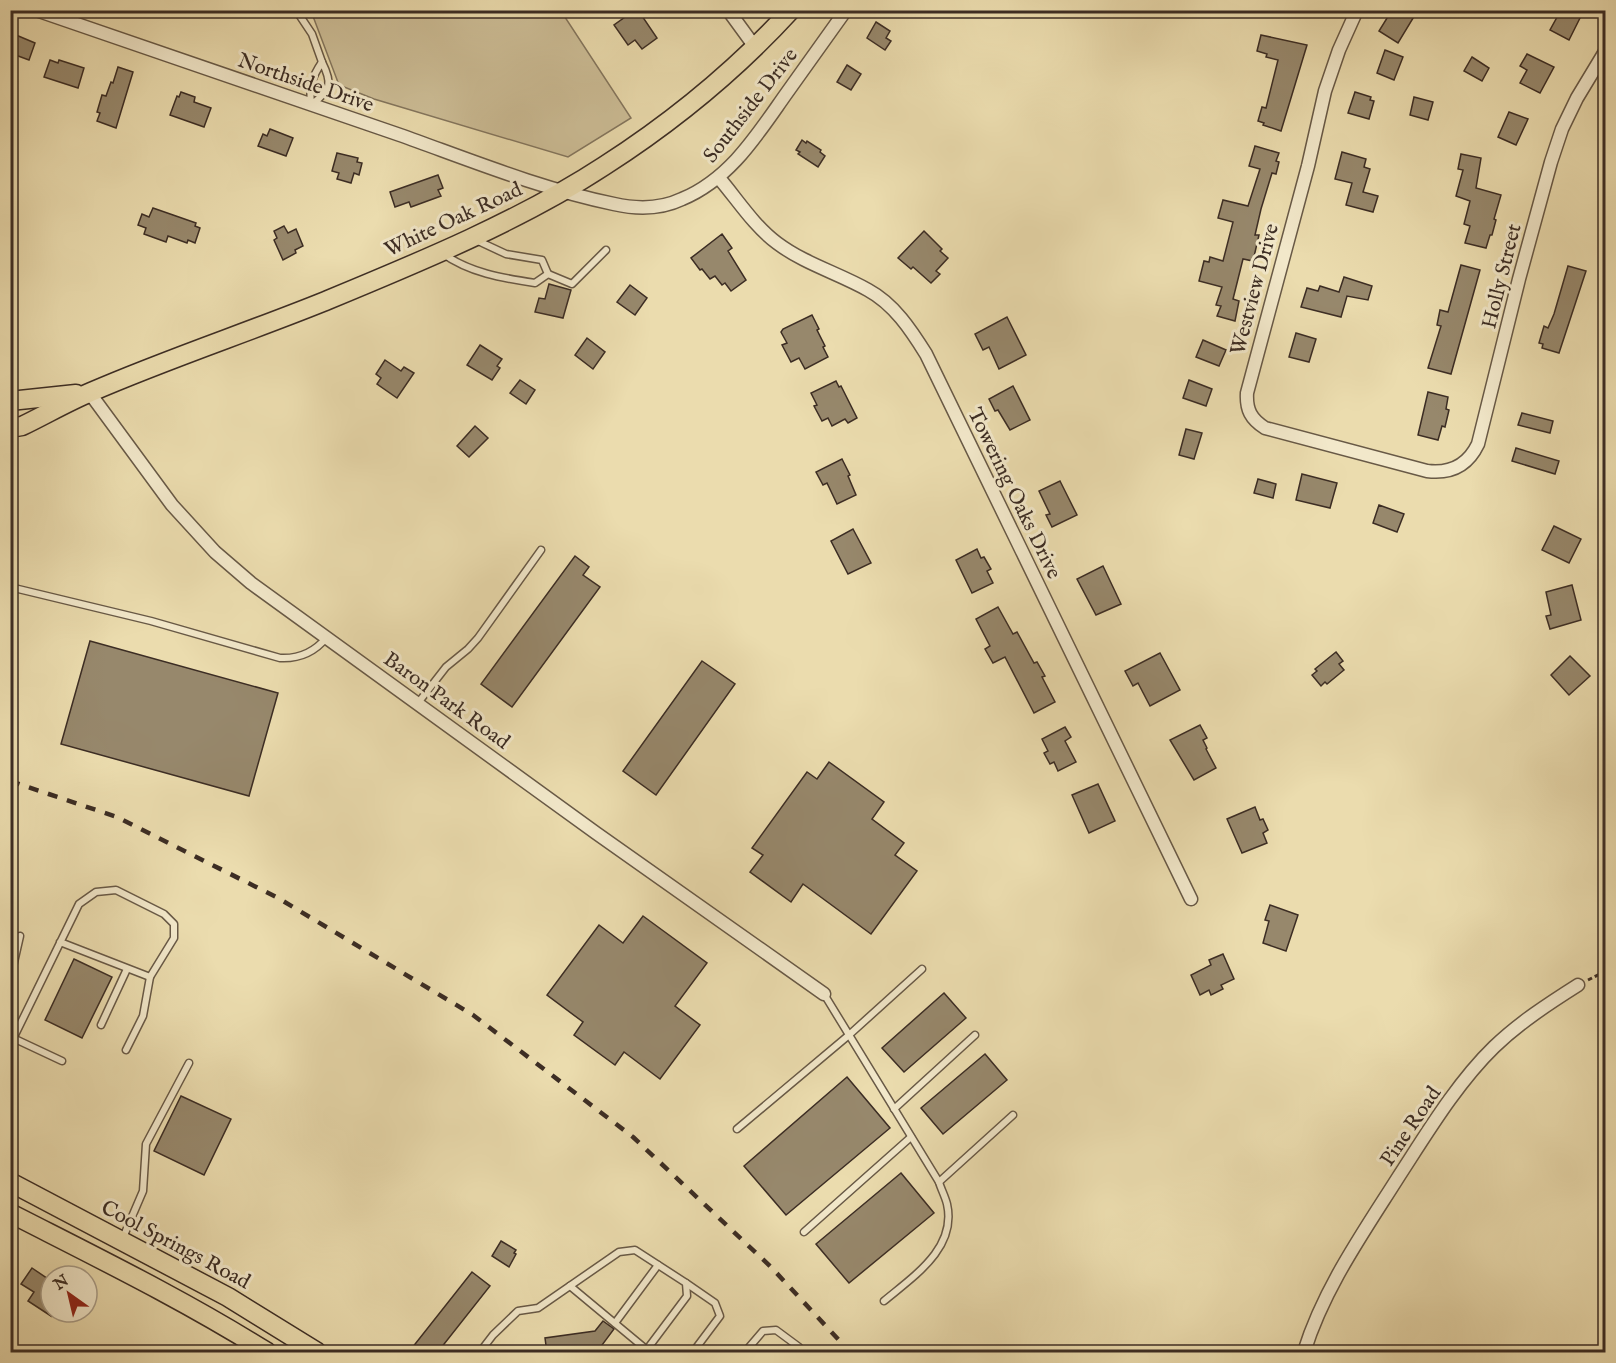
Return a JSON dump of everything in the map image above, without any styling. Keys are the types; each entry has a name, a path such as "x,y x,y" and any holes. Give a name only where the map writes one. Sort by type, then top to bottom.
{"main road":[{"name":"White Oak Road","path":"10,428 22,426 89,392 323,302 471,237 564,190 611,162 682,110 755,47 791,10"},
{"name":"White Oak Road","path":"10,401 89,392"},
{"name":"Cool Springs Road","path":"10,1182 228,1297 306,1349"},
{"path":"10,1213 155,1286 267,1353"}],"street":[{"name":"Northside Drive","path":"36,10 60,14 311,105 564,190"},
{"path":"728,10 755,47"},
{"name":"Southside Drive","path":"564,190 614,205 659,207 691,195 719,177 735,162 846,10"},
{"name":"Westview Drive","path":"1357,10 1339,50 1325,91 1308,166 1247,393 1246,404 1256,422 1265,428 1412,467"},
{"name":"Holly Street","path":"1412,467 1437,472 1449,471 1468,460 1478,444 1551,162 1562,129 1605,50"},
{"name":"Towering Oaks Drive","path":"719,177 764,231 777,243 801,258 869,290 896,311 911,331 926,354 1191,898"},
{"name":"Baron Park Road","path":"89,392 166,498 193,530 251,583 596,833 824,994"},
{"name":"Pine Road","path":"1304,1353 1325,1297 1344,1262 1422,1140 1470,1074 1517,1026 1543,1006 1578,985"}],"lane":[{"path":"296,10 312,34 330,77 328,89 324,95 311,105"},
{"path":"311,105 309,88 312,76 322,62"},
{"path":"471,237 506,254 542,260 548,274 572,284 606,250"},
{"path":"439,251 457,264 495,277 535,283 548,274"},
{"path":"418,703 446,667 478,638 541,550"},
{"path":"10,587 152,621 280,658 292,658 311,652 327,637"},
{"path":"62,1061 12,1041 79,904 96,892 116,890 164,914 174,924 174,938 150,977 143,1016 126,1050"},
{"path":"10,981 21,936"},
{"path":"60,942 150,977"},
{"path":"101,1025 127,969"},
{"path":"737,1129 849,1035 922,969"},
{"path":"824,994 939,1182 947,1204 948,1225 942,1244 927,1264 884,1301"},
{"path":"894,1110 975,1035"},
{"path":"122,1240 142,1191 146,1144 189,1063"},
{"path":"939,1182 1013,1115"},
{"path":"804,1232 911,1137"},
{"path":"480,1353 518,1311 538,1308 619,1252 635,1250 715,1303 720,1316 693,1353"},
{"path":"615,1323 658,1265"},
{"path":"570,1286 646,1351 687,1296 687,1283"},
{"path":"745,1353 763,1331 776,1330 799,1347"}],"path":[{"path":"1578,985 1605,971"}],"shaded area":[{"path":"311,11 561,11 631,118 568,157 374,99 339,85"}],"building":[{"path":"638,10 657,38 642,49 635,40 628,45 614,25"},
{"path":"1392,10 1418,10 1398,43 1379,31"},
{"path":"1561,10 1584,10 1569,40 1550,30"},
{"path":"876,22 890,31 886,38 891,41 885,50 867,38"},
{"path":"16,35 35,43 29,60 10,53"},
{"path":"1261,35 1307,45 1281,131 1258,121 1262,107 1266,108 1278,60 1266,57 1267,54 1257,51"},
{"path":"1385,50 1403,57 1394,80 1377,73"},
{"path":"1527,54 1554,67 1540,93 1520,83 1527,70 1520,66"},
{"path":"1472,57 1489,68 1482,81 1464,71"},
{"path":"50,60 58,63 59,60 84,68 78,88 44,77"},
{"path":"847,65 861,74 851,90 837,82"},
{"path":"118,67 133,72 116,128 97,121 100,113 97,112 102,95 106,96"},
{"path":"181,92 195,97 194,102 211,108 204,127 170,115 177,96 179,97"},
{"path":"1355,92 1371,97 1370,100 1374,101 1369,119 1348,113"},
{"path":"1414,97 1433,102 1428,120 1410,115"},
{"path":"1509,112 1528,119 1516,145 1498,137"},
{"path":"270,129 293,138 286,156 258,146 263,134 267,136"},
{"path":"802,140 821,150 820,152 825,156 818,167 798,154 800,152 796,150"},
{"path":"1255,146 1279,153 1276,161 1279,162 1276,174 1272,173 1261,209 1255,235 1259,235 1253,261 1243,259 1233,299 1239,301 1235,321 1217,316 1221,306 1216,305 1222,287 1199,281 1204,261 1209,262 1210,257 1223,261 1233,222 1218,218 1223,200 1248,206 1260,169 1249,166"},
{"path":"1342,152 1366,159 1364,167 1370,169 1363,192 1378,196 1373,212 1346,205 1352,183 1335,179"},
{"path":"337,153 358,158 357,162 362,163 359,175 354,173 351,183 337,179 339,173 332,171"},
{"path":"1461,154 1481,158 1476,188 1501,195 1492,235 1490,235 1486,248 1465,243 1470,226 1464,224 1470,201 1456,196 1463,170 1458,169"},
{"path":"438,175 443,188 438,190 441,196 411,207 409,202 395,207 390,192"},
{"path":"153,208 196,223 195,226 200,228 195,243 188,240 187,243 168,236 166,242 144,234 146,228 138,225 142,214 149,217"},
{"path":"284,226 288,233 296,229 303,246 283,260 274,240 277,238 274,231"},
{"path":"924,231 948,258 936,271 940,274 931,283 913,267 911,269 898,258"},
{"path":"722,234 732,248 728,251 746,280 731,291 715,276 710,279 691,258"},
{"path":"1461,265 1480,270 1451,374 1428,368 1441,326 1437,325 1440,310 1448,312"},
{"path":"1568,266 1586,271 1559,353 1542,348 1543,344 1539,343 1544,326 1548,328 1554,314"},
{"path":"1344,277 1372,286 1368,300 1347,296 1341,317 1301,307 1307,288 1318,291 1320,286 1339,292"},
{"path":"549,284 571,290 563,318 535,312 539,298 545,299"},
{"path":"630,285 647,298 635,315 617,302"},
{"path":"812,315 828,357 805,369 799,358 791,362 782,345 787,343 781,332"},
{"path":"1007,317 1026,355 999,369 989,347 983,350 975,334"},
{"path":"1296,333 1316,339 1309,362 1289,357"},
{"path":"587,338 605,352 593,369 575,355"},
{"path":"1203,340 1226,350 1219,366 1196,357"},
{"path":"480,345 502,359 497,366 500,368 492,380 467,365"},
{"path":"385,360 401,371 404,367 414,373 397,398 377,384 381,378 376,374"},
{"path":"520,380 535,390 526,404 510,393"},
{"path":"1189,380 1212,389 1206,406 1183,398"},
{"path":"836,381 839,387 841,386 857,418 848,423 845,419 832,426 828,418 822,421 814,406 817,405 811,393"},
{"path":"1013,386 1030,420 1010,430 989,399"},
{"path":"1428,392 1448,397 1446,409 1449,410 1445,427 1442,426 1438,440 1418,435"},
{"path":"1522,413 1553,421 1550,433 1518,425"},
{"path":"475,426 488,438 469,457 457,446"},
{"path":"1186,429 1202,433 1194,459 1179,455"},
{"path":"1516,448 1559,461 1555,474 1512,461"},
{"path":"842,459 856,495 837,504 827,483 823,485 816,472"},
{"path":"1302,474 1337,483 1330,508 1296,500"},
{"path":"1258,479 1276,484 1273,498 1254,493"},
{"path":"1060,481 1077,515 1052,527 1046,515 1050,514 1039,491"},
{"path":"1379,505 1404,514 1397,532 1373,523"},
{"path":"1554,526 1581,539 1569,563 1542,550"},
{"path":"853,529 871,563 848,574 831,541"},
{"path":"977,549 981,558 984,557 991,569 987,571 993,583 972,593 956,560"},
{"path":"575,556 589,567 583,575 600,587 512,707 481,684"},
{"path":"1103,566 1121,604 1096,615 1077,579"},
{"path":"1572,585 1581,620 1550,629 1546,616 1551,615 1546,592"},
{"path":"998,607 1013,634 1017,632 1034,663 1037,662 1055,702 1034,713 1005,657 993,663 985,649 990,646 976,619"},
{"path":"90,641 278,693 249,796 61,744"},
{"path":"1336,652 1343,661 1339,664 1344,670 1321,686 1312,675 1317,671 1315,669"},
{"path":"1160,653 1180,690 1150,706 1138,683 1133,686 1125,671"},
{"path":"1570,656 1590,676 1569,695 1551,675"},
{"path":"702,661 735,684 656,795 623,771"},
{"path":"1200,725 1207,738 1203,740 1206,749 1216,768 1194,780 1170,740"},
{"path":"1065,727 1071,737 1065,741 1076,762 1058,771 1054,762 1050,764 1044,753 1048,751 1042,739"},
{"path":"829,762 884,802 872,819 904,843 895,855 917,871 871,934 803,884 791,902 750,872 763,855 752,848 807,772 817,779"},
{"path":"1098,784 1115,821 1089,833 1072,795"},
{"path":"1255,807 1260,820 1263,819 1268,830 1263,833 1267,843 1242,853 1227,819"},
{"path":"1270,905 1298,915 1286,951 1263,943 1269,921 1265,920"},
{"path":"643,916 707,963 675,1006 700,1025 660,1079 624,1052 615,1065 574,1035 583,1022 547,995 599,925 623,943"},
{"path":"1223,954 1234,979 1221,985 1223,989 1211,995 1209,990 1200,995 1191,975 1211,965 1209,960"},
{"path":"74,959 112,977 82,1038 45,1020"},
{"path":"944,993 966,1018 904,1072 882,1048"},
{"path":"985,1054 1007,1080 943,1134 921,1108"},
{"path":"847,1077 890,1128 786,1215 744,1166"},
{"path":"181,1096 231,1119 204,1175 154,1151"},
{"path":"901,1173 934,1213 849,1283 816,1244"},
{"path":"501,1241 516,1250 509,1267 492,1256"},
{"path":"32,1268 39,1273 39,1308 28,1301 34,1292 21,1284"},
{"path":"472,1272 490,1286 437,1353 408,1353"},
{"path":"603,1321 614,1329 602,1345 612,1353 547,1353 545,1338 595,1331"}],"railway":[{"path":"10,781 117,817 278,898 473,1015 633,1137 771,1267 850,1352"}]}
